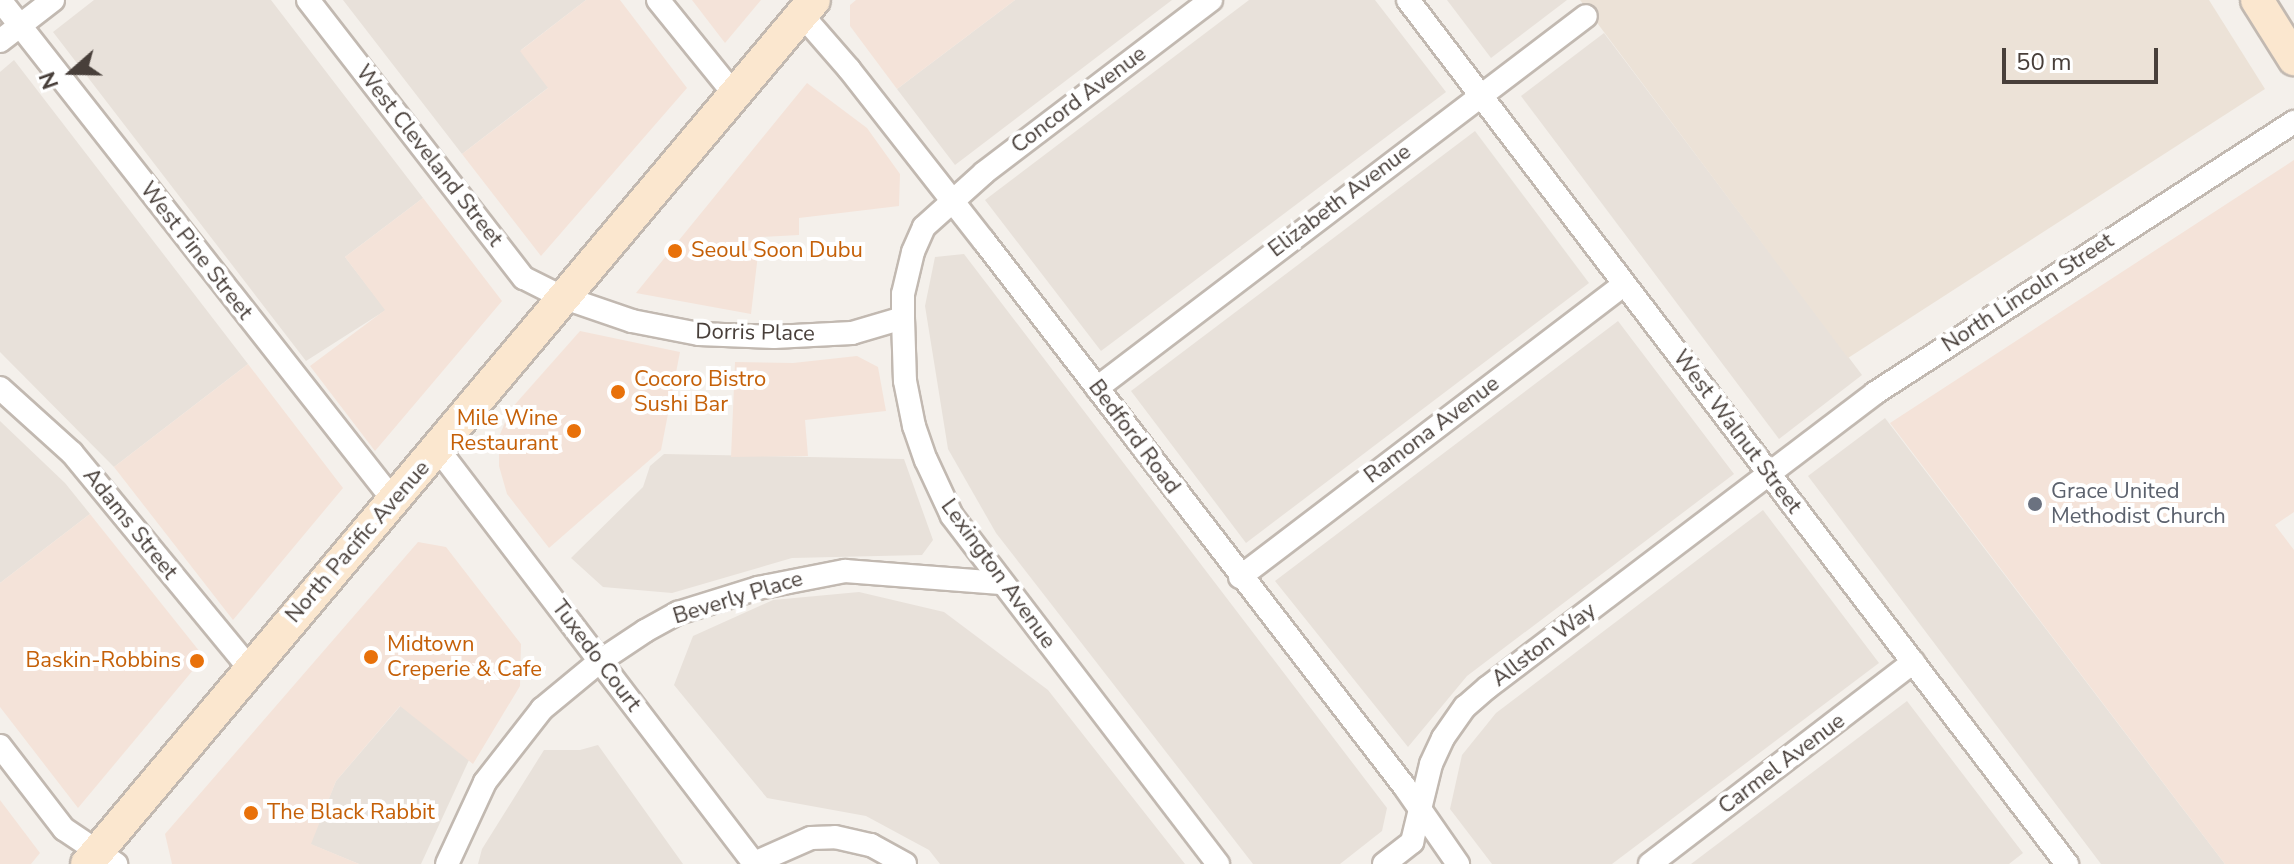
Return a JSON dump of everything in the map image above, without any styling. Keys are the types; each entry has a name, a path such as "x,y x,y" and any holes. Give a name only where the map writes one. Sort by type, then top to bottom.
{"street":[{"name":"West Pine Street","path":"0,0 394,501"},
{"path":"0,41 53,0"},
{"name":"West Cleveland Street","path":"308,0 524,278 562,297"},
{"path":"658,0 735,95"},
{"name":"Concord Avenue","path":"950,202 1211,0"},
{"name":"West Walnut Street","path":"1408,0 1913,662 2056,860"},
{"path":"2257,0 2294,59"},
{"name":"North Pacific Avenue","path":"100,860 250,669 808,8"},
{"name":"Bedford Road","path":"808,8 849,69 1421,810 1458,864"},
{"name":"Elizabeth Avenue","path":"1097,388 1586,16"},
{"name":"North Lincoln Street","path":"1769,474 1875,393 2294,122"},
{"name":"Lexington Avenue","path":"950,202 919,236 903,294 905,381 926,460 952,516 1218,864"},
{"name":"Ramona Avenue","path":"1240,577 1624,284"},
{"name":"Dorris Place","path":"562,297 632,321 699,334 774,337 852,333 903,318"},
{"name":"Adams Street","path":"0,388 72,453 250,669"},
{"name":"Tuxedo Court","path":"438,449 752,863"},
{"name":"Allston Way","path":"1384,864 1412,842 1437,751 1465,707 1769,474"},
{"name":"Beverly Place","path":"447,864 479,794 513,742 542,709 600,661 678,613 815,574 881,572 1001,583"},
{"name":"Carmel Avenue","path":"1650,864 1913,662"},
{"path":"0,746 64,829 100,860"},
{"path":"752,863 811,838 835,837 871,845 905,864"}],"shaded area":[{"path":"94,0 271,0 423,198 345,257 386,310 306,361 53,32"},
{"path":"343,0 586,0 521,50 549,87 462,154"},
{"path":"586,0 620,0 687,88 541,256 462,154 548,88 520,51"},
{"path":"692,0 761,0 725,43"},
{"path":"856,0 1015,0 897,89 850,26 850,5"},
{"path":"1015,0 1172,0 955,165 897,89"},
{"path":"1249,0 1375,0 1446,92 1101,351 985,200"},
{"path":"1447,0 1567,0 1491,58"},
{"path":"1580,0 2209,0 2265,89 1848,358"},
{"path":"1604,33 1862,375 1779,439 1521,96"},
{"path":"14,60 248,364 114,467 0,352 0,72"},
{"path":"807,83 867,128 900,174 899,206 799,218 799,235 760,237 751,314 636,293"},
{"path":"1475,131 1589,283 1246,543 1131,391"},
{"path":"2294,160 2294,512 2275,525 2294,550 2294,864 2225,864 1890,423"},
{"path":"423,198 502,301 375,451 310,366 385,310 345,257"},
{"path":"964,254 1387,808 1382,831 1340,864 1253,864 996,533 948,449 925,306 935,257"},
{"path":"1618,321 1734,474 1467,676 1408,747 1275,581"},
{"path":"580,331 680,352 661,450 549,548 507,494 499,466 499,437 510,410"},
{"path":"857,356 878,367 886,411 805,420 808,456 731,457 735,362 793,363"},
{"path":"248,364 343,488 233,620 114,467"},
{"path":"1885,418 2225,864 2101,864 1808,476"},
{"path":"0,421 65,483 90,514 0,583"},
{"path":"664,454 904,459 933,540 922,555 792,558 672,593 603,587 571,558 643,487 650,466"},
{"path":"1763,510 1879,663 1612,864 1492,864 1450,809 1462,755 1496,713"},
{"path":"90,514 204,657 78,808 0,707 0,583"},
{"path":"418,542 446,547 521,644 520,686 473,764 400,706 336,781 311,844 359,864 172,864 165,834"},
{"path":"859,592 944,612 1048,690 1185,864 940,864 929,850 866,816 767,798 674,685 693,636 773,600"},
{"path":"1907,701 2023,853 2009,864 1691,864"},
{"path":"403,703 469,760 421,864 359,864 310,844 336,781"},
{"path":"598,745 683,864 478,864 482,849 544,750 580,750"},
{"path":"0,800 40,853 31,864 0,864"}],"place":[{"name":"Seoul Soon Dubu","path":"675,251"},
{"name":"Cocoro Bistro Sushi Bar","path":"618,392"},
{"name":"Mile Wine Restaurant","path":"574,431"},
{"name":"Grace United Methodist Church","path":"2035,504"},
{"name":"Midtown Creperie & Cafe","path":"371,657"},
{"name":"Baskin-Robbins","path":"197,661"},
{"name":"The Black Rabbit","path":"251,813"}]}
